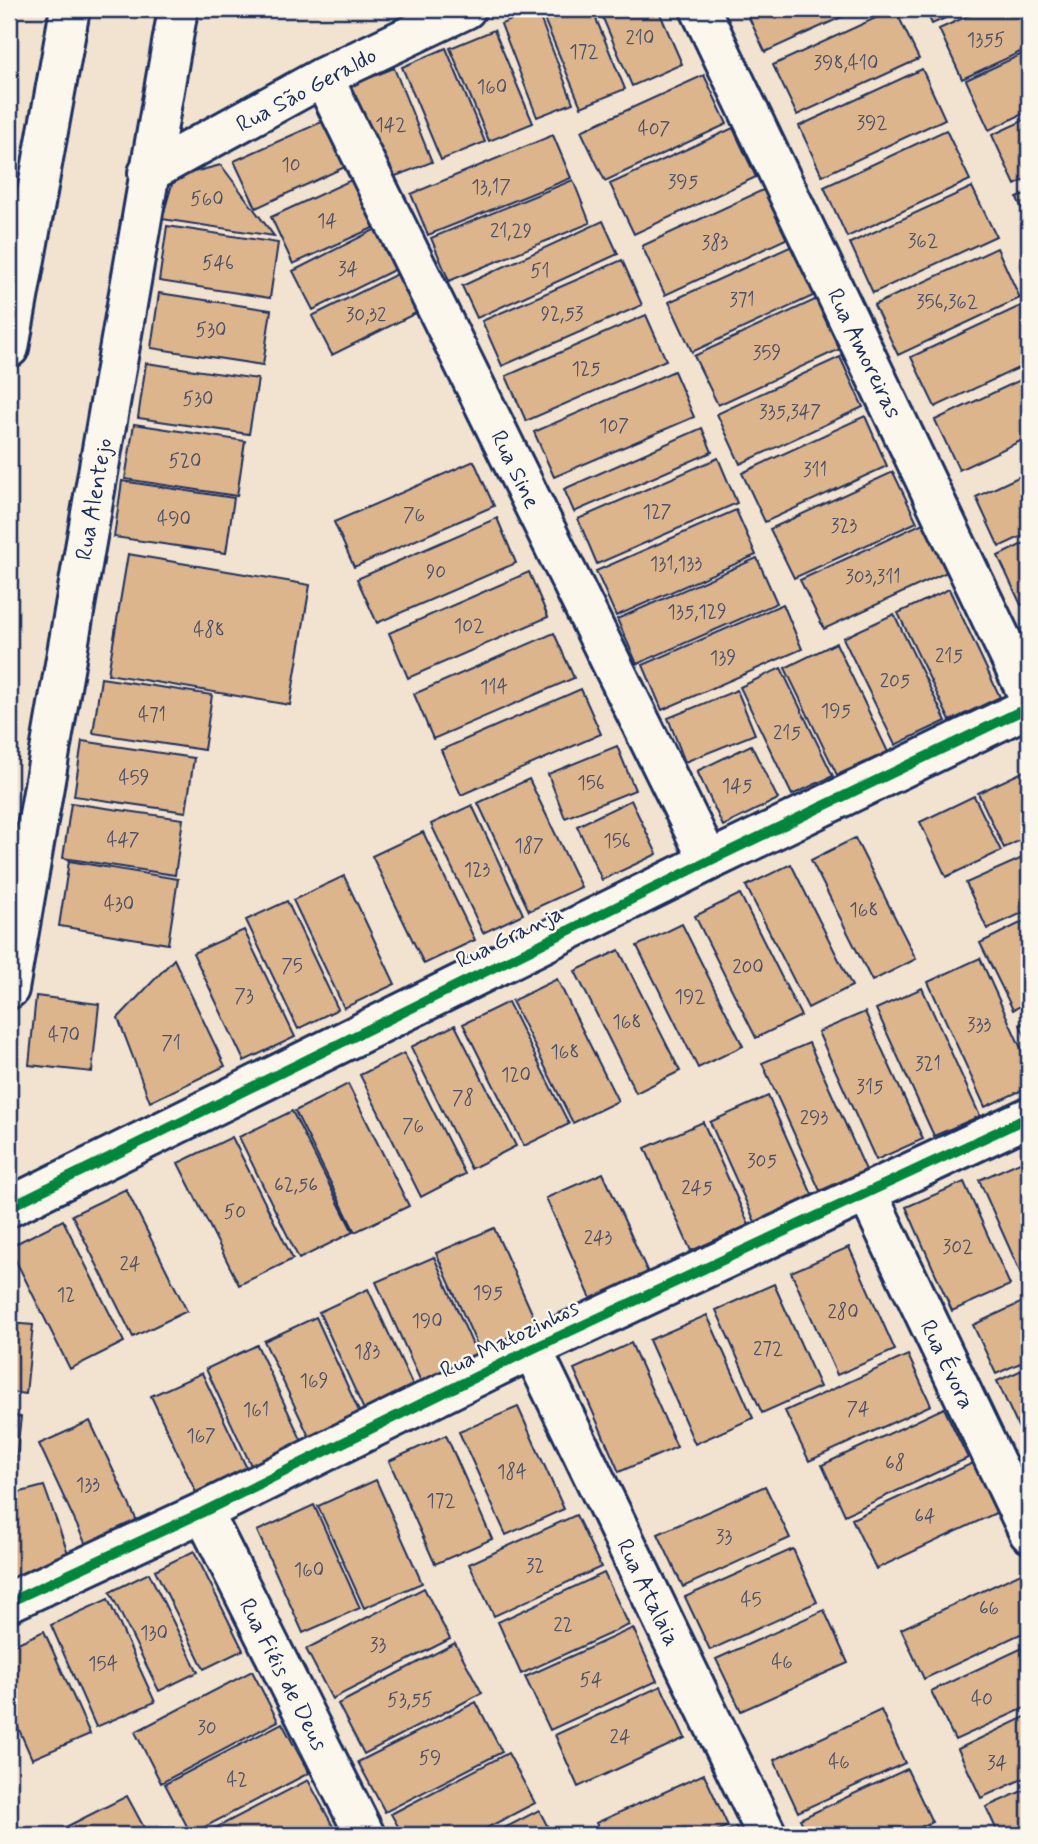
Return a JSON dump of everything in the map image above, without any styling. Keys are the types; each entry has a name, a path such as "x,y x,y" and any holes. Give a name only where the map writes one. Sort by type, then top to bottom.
{"main road":[{"path":"9,348 70,9"},
{"name":"Rua Alentejo","path":"9,989 178,9"},
{"name":"Rua São Geraldo","path":"148,173 323,77 466,9"},
{"name":"Rua Amoreiras","path":"700,9 1029,697"},
{"name":"Rua Sine","path":"323,77 709,861"},
{"name":"Rua Granja","path":"9,1207 709,861 1029,707"},
{"name":"Rua Matozinhos","path":"9,1602 203,1512 531,1349 868,1195 1029,1117"},
{"name":"Rua Évora","path":"868,1195 1029,1533"},
{"name":"Rua Atalaia","path":"531,1349 767,1835"},
{"name":"Rua Fiéis de Deus","path":"203,1512 365,1835"}],"building":[{"path":"554,9 592,9 625,89 581,107 542,14"},
{"path":"599,9 658,9 682,64 632,86"},
{"path":"745,9 859,9 765,52"},
{"path":"895,9 919,59 797,115 773,65"},
{"path":"925,9 966,9 932,24"},
{"path":"983,9 1029,9 1029,48 962,79 939,29"},
{"path":"537,10 573,103 537,117 501,24"},
{"path":"494,30 533,123 489,141 450,48"},
{"path":"446,48 485,142 441,160 402,67"},
{"path":"1029,51 1029,111 989,130 966,80"},
{"path":"394,68 432,162 388,179 349,86"},
{"path":"922,69 945,119 822,176 799,126"},
{"path":"704,75 727,124 605,181 581,131"},
{"path":"1029,118 1029,178 1015,185 992,135"},
{"path":"326,120 347,166 256,208 234,161"},
{"path":"733,128 756,177 634,234 610,184"},
{"path":"946,130 970,180 847,237 824,187"},
{"path":"553,135 571,178 428,235 411,194"},
{"path":"221,165 274,236 162,219 174,177"},
{"path":"362,175 384,223 293,264 271,217"},
{"path":"573,180 590,223 449,281 431,238"},
{"path":"972,187 996,236 873,293 850,243"},
{"path":"765,189 788,238 665,295 642,246"},
{"path":"1029,193 1029,224 1017,198"},
{"path":"603,221 618,254 477,318 462,286"},
{"path":"167,226 278,243 270,298 159,281"},
{"path":"382,226 402,266 313,310 293,271"},
{"path":"792,246 815,295 692,352 669,302"},
{"path":"997,248 1020,298 898,355 874,305"},
{"path":"622,260 642,305 502,366 482,321"},
{"path":"401,272 420,311 332,355 312,316"},
{"path":"159,293 271,310 263,365 151,348"},
{"path":"817,299 840,349 718,405 694,356"},
{"path":"1029,302 1029,363 935,407 911,357"},
{"path":"646,315 666,360 526,421 506,376"},
{"path":"840,357 863,407 740,464 717,414"},
{"path":"146,363 258,379 249,434 138,418"},
{"path":"674,371 694,417 554,477 534,432"},
{"path":"1029,376 1029,437 959,470 935,420"},
{"path":"865,416 887,466 765,522 742,473"},
{"path":"134,424 245,441 237,496 125,479"},
{"path":"702,428 712,452 574,512 564,489"},
{"path":"718,458 737,503 597,564 578,519"},
{"path":"474,461 494,506 354,567 334,522"},
{"path":"893,472 917,522 794,578 770,529"},
{"path":"1029,472 1029,533 999,547 976,497"},
{"path":"122,481 234,498 226,553 114,537"},
{"path":"736,510 756,555 616,616 596,571"},
{"path":"497,518 516,563 377,623 357,579"},
{"path":"923,523 947,572 824,629 800,580"},
{"path":"1029,541 1029,602 1021,605 998,556"},
{"path":"128,554 310,585 290,705 108,674"},
{"path":"757,558 777,603 637,664 617,619"},
{"path":"529,572 548,617 408,678 389,633"},
{"path":"949,589 1000,697 950,721 898,613"},
{"path":"783,604 802,649 662,710 643,665"},
{"path":"894,614 946,721 895,745 843,638"},
{"path":"554,633 574,678 433,739 414,694"},
{"path":"836,643 888,752 837,775 785,668"},
{"path":"781,668 833,776 792,795 740,687"},
{"path":"101,678 212,695 204,750 93,733"},
{"path":"581,689 601,734 461,795 441,750"},
{"path":"737,690 755,734 685,762 668,718"},
{"path":"82,741 194,758 186,812 74,796"},
{"path":"751,745 778,799 723,826 697,771"},
{"path":"617,746 635,790 565,818 548,774"},
{"path":"1029,769 1029,836 1004,848 978,793"},
{"path":"529,779 581,887 529,911 478,803"},
{"path":"974,796 1001,851 946,877 920,822"},
{"path":"631,800 657,854 602,880 577,826"},
{"path":"71,803 183,819 175,875 63,858"},
{"path":"472,805 523,914 483,933 431,824"},
{"path":"423,832 475,940 424,964 372,856"},
{"path":"855,838 916,959 872,981 811,860"},
{"path":"1029,855 1029,910 987,929 966,883"},
{"path":"69,861 178,879 168,944 59,926"},
{"path":"791,864 852,986 808,1008 746,886"},
{"path":"344,876 395,984 344,1008 293,900"},
{"path":"740,894 801,1016 756,1038 695,916"},
{"path":"287,901 338,1009 298,1029 246,920"},
{"path":"1029,919 1029,1002 1013,1010 980,943"},
{"path":"682,924 743,1046 698,1068 637,946"},
{"path":"244,930 295,1037 244,1061 193,953"},
{"path":"619,950 680,1071 636,1093 575,971"},
{"path":"980,958 1029,1066 1029,1087 985,1107 928,982"},
{"path":"174,959 225,1066 150,1102 118,1018"},
{"path":"557,979 618,1101 573,1123 512,1001"},
{"path":"922,988 980,1116 934,1136 876,1009"},
{"path":"36,996 99,1004 92,1072 29,1065"},
{"path":"508,1002 569,1124 524,1146 463,1024"},
{"path":"865,1012 923,1139 876,1160 818,1032"},
{"path":"1029,1020 1029,1046 1020,1024"},
{"path":"455,1025 516,1146 471,1169 411,1047"},
{"path":"809,1043 866,1170 820,1191 762,1063"},
{"path":"404,1053 465,1174 421,1197 360,1075"},
{"path":"348,1084 409,1206 355,1232 295,1111"},
{"path":"768,1096 814,1199 756,1224 710,1122"},
{"path":"292,1111 353,1232 299,1259 239,1137"},
{"path":"703,1122 749,1225 691,1251 645,1148"},
{"path":"232,1137 293,1259 239,1285 178,1163"},
{"path":"1029,1158 1029,1281 1025,1283 979,1180"},
{"path":"603,1173 649,1275 592,1301 546,1198"},
{"path":"964,1182 1010,1285 952,1311 906,1207"},
{"path":"126,1189 187,1311 133,1337 72,1215"},
{"path":"63,1220 124,1342 70,1369 9,1247"},
{"path":"494,1228 540,1331 482,1356 436,1253"},
{"path":"849,1247 895,1350 837,1375 791,1272"},
{"path":"434,1257 479,1359 422,1384 376,1282"},
{"path":"774,1284 820,1387 762,1413 716,1310"},
{"path":"368,1289 415,1390 365,1412 319,1312"},
{"path":"1029,1299 1029,1359 996,1374 973,1325"},
{"path":"707,1315 753,1418 695,1444 649,1340"},
{"path":"316,1317 363,1420 312,1443 264,1341"},
{"path":"9,1323 33,1325 26,1394 9,1392"},
{"path":"631,1343 677,1447 619,1472 574,1369"},
{"path":"257,1345 305,1448 254,1472 206,1369"},
{"path":"908,1355 931,1405 809,1461 785,1411"},
{"path":"1029,1367 1029,1427 1020,1431 997,1381"},
{"path":"202,1373 250,1475 199,1499 151,1396"},
{"path":"518,1407 564,1509 506,1535 459,1432"},
{"path":"944,1408 968,1458 845,1515 822,1465"},
{"path":"9,1415 21,1417 13,1485 9,1485"},
{"path":"90,1421 138,1523 87,1547 39,1444"},
{"path":"446,1435 492,1539 435,1564 389,1461"},
{"path":"975,1462 998,1512 876,1569 852,1519"},
{"path":"376,1480 422,1583 364,1608 318,1506"},
{"path":"44,1486 68,1553 9,1583 9,1495"},
{"path":"765,1486 790,1538 683,1587 658,1534"},
{"path":"314,1505 360,1608 303,1633 257,1531"},
{"path":"576,1515 601,1567 494,1616 469,1564"},
{"path":"793,1549 817,1602 710,1650 685,1597"},
{"path":"194,1551 243,1650 204,1669 155,1570"},
{"path":"1023,1572 1029,1585 1029,1630 924,1679 901,1629"},
{"path":"149,1573 198,1672 159,1691 110,1592"},
{"path":"604,1573 629,1625 521,1674 498,1622"},
{"path":"424,1588 450,1639 332,1699 306,1649"},
{"path":"108,1599 155,1702 96,1727 51,1625"},
{"path":"824,1610 848,1663 741,1711 716,1659"},
{"path":"633,1628 657,1681 550,1730 525,1677"},
{"path":"44,1631 90,1734 32,1759 9,1707 9,1647"},
{"path":"455,1643 482,1693 364,1754 338,1704"},
{"path":"1029,1645 1029,1706 955,1740 931,1691"},
{"path":"252,1671 278,1721 161,1783 135,1732"},
{"path":"661,1686 685,1738 578,1787 555,1735"},
{"path":"476,1702 502,1752 385,1812 358,1762"},
{"path":"881,1710 905,1763 798,1812 774,1760"},
{"path":"1029,1715 1029,1776 981,1798 958,1749"},
{"path":"282,1723 309,1773 191,1834 165,1784"},
{"path":"508,1753 535,1803 473,1835 403,1835 391,1814"},
{"path":"907,1769 932,1822 903,1835 808,1835 800,1819"},
{"path":"704,1774 728,1826 708,1835 602,1835 596,1823"},
{"path":"308,1780 335,1830 325,1835 202,1835"},
{"path":"1029,1788 1029,1835 999,1835 986,1807"},
{"path":"127,1796 148,1835 50,1835"},
{"path":"539,1810 552,1835 491,1835"},
{"path":"736,1827 740,1835 717,1835"},
{"path":"932,1829 935,1835 919,1835"}],"cycle path":[{"path":"9,1207 709,861 1029,707"},
{"path":"9,1602 203,1512 532,1349 1029,1117"}]}
